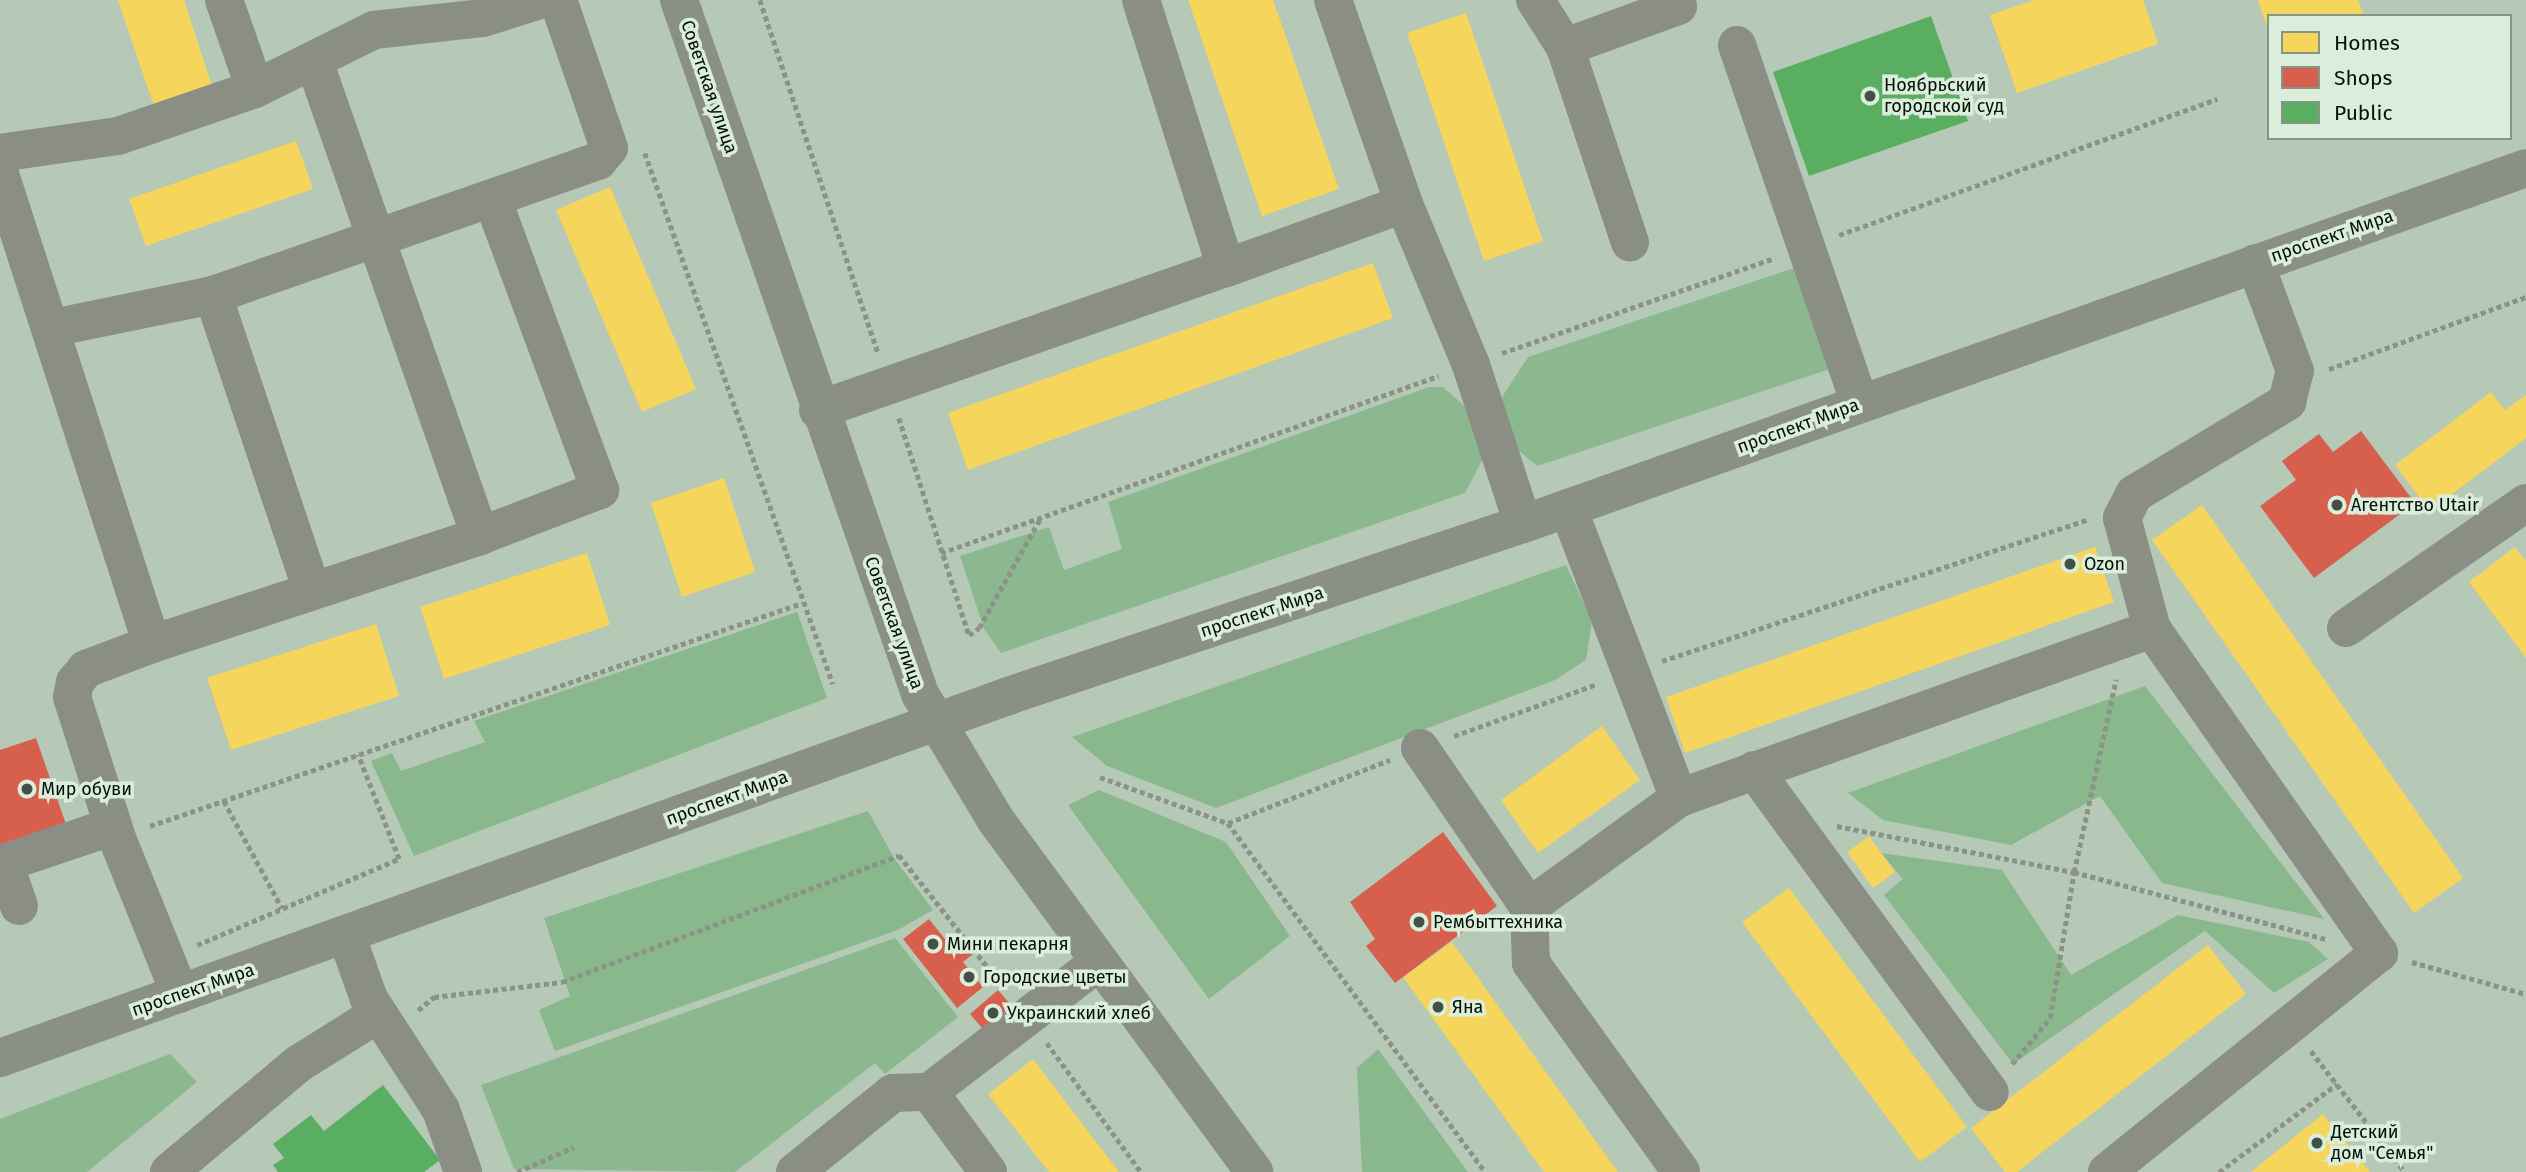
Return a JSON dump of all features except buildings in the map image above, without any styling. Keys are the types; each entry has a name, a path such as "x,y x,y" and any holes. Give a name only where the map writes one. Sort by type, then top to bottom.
{"main road":[{"name":"Советская улица","path":"679,0 818,410 906,659 934,723 995,819 1254,1172"},
{"name":"проспект Мира","path":"0,1058 347,937 934,723 1523,524 2526,168"}],"lane":[{"path":"224,0 255,89"},
{"path":"0,153 118,136 255,89 314,61 370,15 482,18 540,0"},
{"path":"52,328 213,295 493,200 598,161 609,148 558,0"},
{"path":"1140,0 1226,268"},
{"path":"1333,0 1404,204 1471,365 1523,524"},
{"path":"1535,0 1565,47 1630,242"},
{"path":"1565,47 1678,6 1676,0"},
{"path":"1737,45 1860,404"},
{"path":"314,61 480,536"},
{"path":"0,174 152,644"},
{"path":"180,994 115,832 72,696 75,682 86,669 152,644 480,536 600,490 493,200"},
{"path":"818,410 1404,204"},
{"path":"2107,1172 2289,1022 2379,953 2139,634 2122,518 2134,494 2287,402 2295,371 2255,263"},
{"path":"213,295 312,591"},
{"path":"2346,628 2526,503"},
{"path":"1568,508 1679,797"},
{"path":"1530,907 1679,797 2139,634"},
{"path":"1420,748 1530,907 1531,963 1681,1172"},
{"path":"1754,770 1990,1092"},
{"path":"19,906 4,863 115,832"},
{"path":"347,937 384,1022 441,1111 463,1172"},
{"path":"795,1172 893,1093 929,1092 1099,962"},
{"path":"169,1172 298,1063 384,1022"},
{"path":"929,1092 988,1172"}],"path":[{"path":"760,0 969,635 979,628 1041,518"},
{"path":"941,553 2217,99"},
{"path":"642,144 802,603 833,684"},
{"path":"2326,371 2526,298"},
{"path":"1228,823 1420,748 1630,672 2128,506"},
{"path":"115,832 224,801 802,603"},
{"path":"1990,1092 2050,1018 2074,872 2139,634"},
{"path":"358,755 399,859 365,873"},
{"path":"1100,777 1228,823 1485,1172"},
{"path":"224,801 282,908"},
{"path":"1789,816 2074,872 2526,994"},
{"path":"384,1022 434,997 562,982 899,855"},
{"path":"2289,1022 2405,1172"},
{"path":"2219,1172 2337,1084"},
{"path":"517,1172 573,1147"}],"green space":[{"path":"1800,266 1833,368 1537,466 1510,443 1502,397 1528,357"},
{"path":"1429,387 1443,387 1471,412 1484,457 1465,493 1001,653 984,629 960,556 1049,527 1064,570 1122,549 1108,502"},
{"path":"1566,565 1592,621 1586,660 1555,680 1216,808 1107,766 1072,737"},
{"path":"797,612 827,698 414,856 371,761 392,753 401,771 485,742 474,721"},
{"path":"2145,686 2324,919 2162,883 2100,796 2011,845 1883,820 1848,793"},
{"path":"1099,790 1226,842 1290,936 1209,999 1068,805"},
{"path":"868,811 894,858 933,910 898,930 555,1051 539,1010 570,996 544,918"},
{"path":"1881,853 2002,870 2071,975 2178,915 2309,942 2328,959 2274,993 2205,931 2013,1064 1884,895 1903,879"},
{"path":"895,938 958,1017 885,1074 875,1063 735,1172 514,1169 481,1085"},
{"path":"1378,1049 1468,1172 1362,1172 1357,1068"},
{"path":"170,1054 197,1082 87,1172 0,1172 0,1119"}],"place":[{"name":"Ноябрьский городской суд","path":"1870,96"},
{"name":"Агентство Utair","path":"2337,505"},
{"name":"Ozon","path":"2070,564"},
{"name":"Мир обуви","path":"27,789"},
{"name":"Рембыттехника","path":"1419,922"},
{"name":"Мини пекарня","path":"933,944"},
{"name":"Городские цветы","path":"969,977"},
{"name":"Яна","path":"1438,1007"},
{"name":"Украинский хлеб","path":"993,1013"},
{"name":"Детский дом \"Семья\"","path":"2317,1143"}]}
